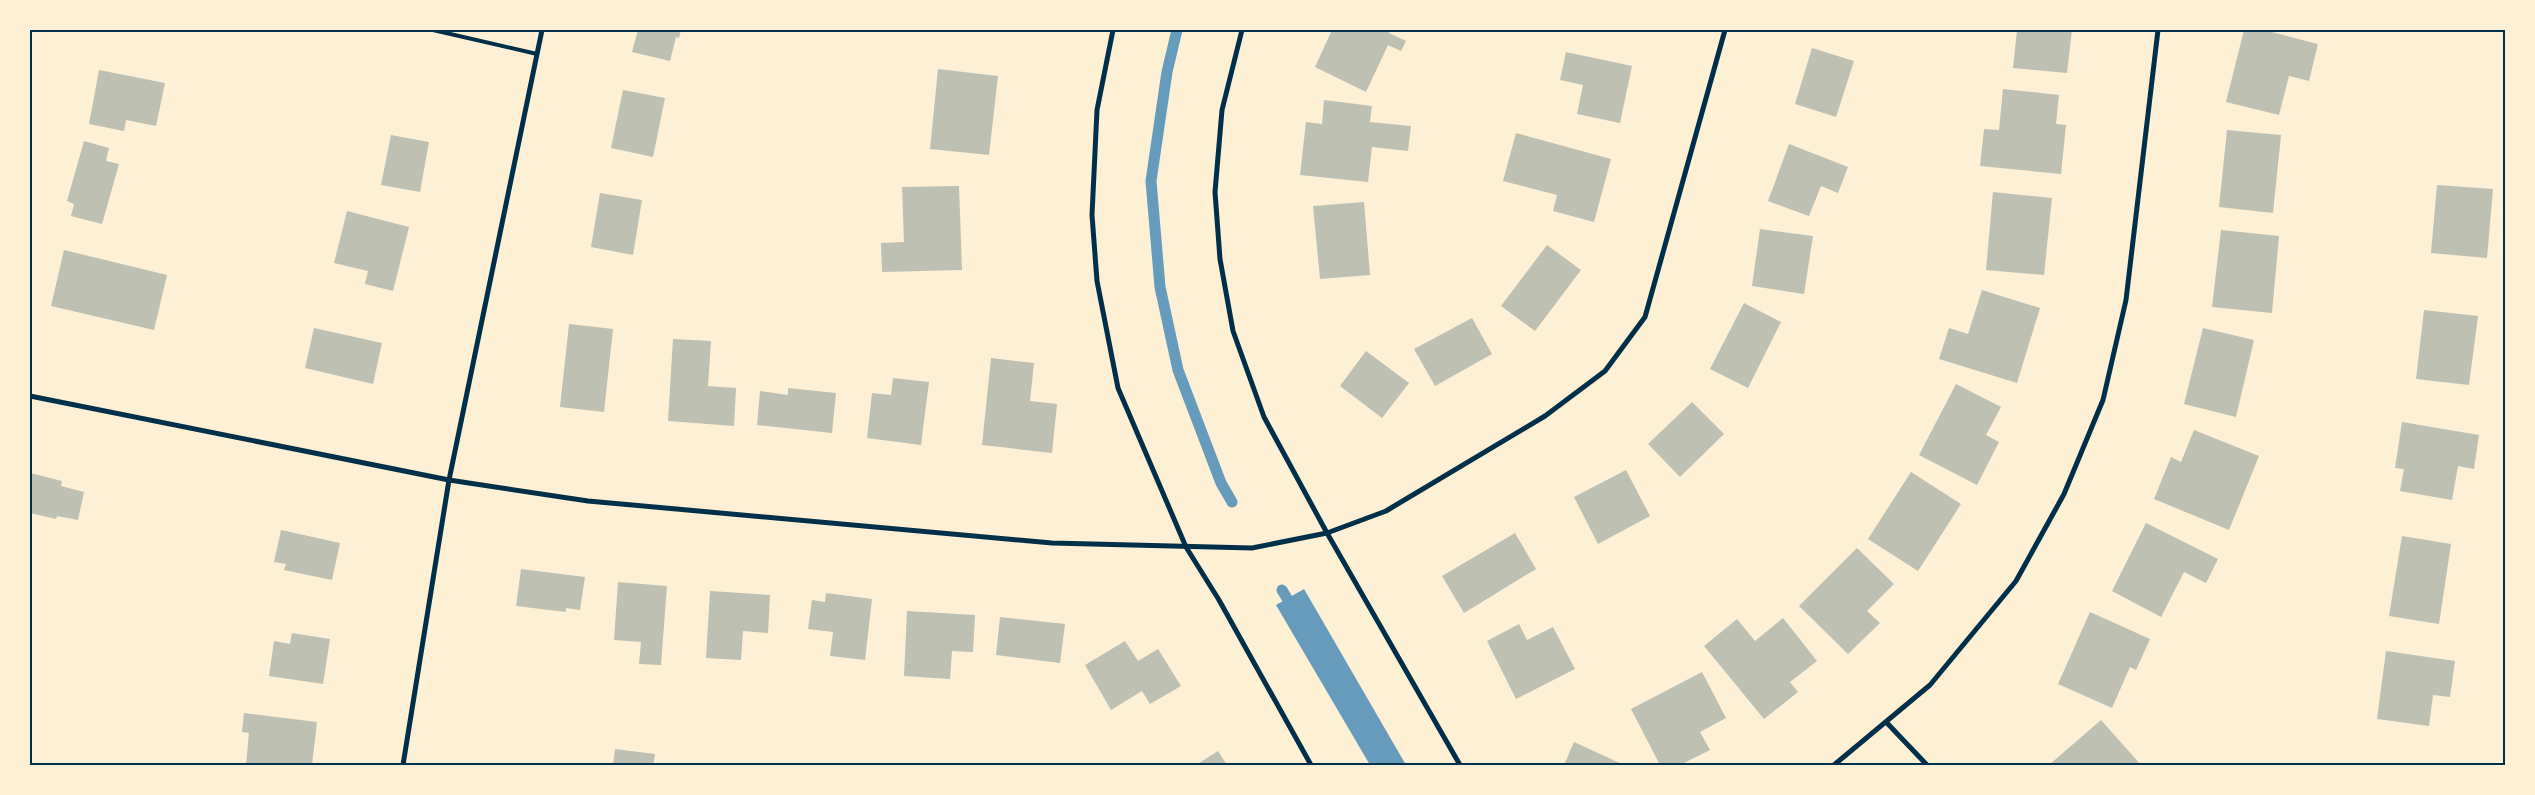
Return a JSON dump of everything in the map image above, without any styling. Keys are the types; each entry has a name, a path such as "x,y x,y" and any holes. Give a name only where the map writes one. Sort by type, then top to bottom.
{"street":[{"path":"403,765 449,480 542,30"},
{"path":"1113,30 1096,110 1092,215 1097,281 1118,388 1186,546 1219,600 1311,765"},
{"path":"1242,30 1222,110 1215,192 1220,259 1233,331 1264,417 1327,533 1460,765"},
{"path":"30,396 449,480 588,501 1052,544 1252,548 1327,533 1386,511 1546,416 1605,371 1644,317 1725,30"},
{"path":"1834,765 1887,723 1930,685 2016,581 2064,494 2103,400 2126,300 2158,30"},
{"path":"1887,723 1927,765"}],"lane":[{"path":"433,30 537,54"}],"water":[{"path":"1304,589 1406,765 1370,765 1276,605"}],"building":[{"path":"638,30 681,30 679,38 676,37 670,61 632,52"},
{"path":"1332,30 1390,30 1389,33 1406,41 1401,51 1388,45 1366,92 1315,67"},
{"path":"2017,30 2072,30 2067,73 2013,68"},
{"path":"2244,30 2264,30 2318,44 2309,81 2289,76 2279,115 2226,102"},
{"path":"1812,48 1854,61 1836,117 1795,104"},
{"path":"1566,52 1632,66 1620,123 1577,114 1583,85 1560,80"},
{"path":"938,69 998,76 989,155 930,149"},
{"path":"99,70 165,83 156,126 126,120 124,131 89,124"},
{"path":"2003,89 2059,95 2056,124 2066,125 2061,174 1980,166 1984,129 1999,130"},
{"path":"623,90 665,98 653,157 611,148"},
{"path":"1324,100 1372,106 1370,122 1411,126 1408,151 1372,147 1368,182 1300,175 1306,122 1322,124"},
{"path":"2227,130 2281,135 2273,213 2219,207"},
{"path":"1516,133 1611,159 1594,222 1553,211 1557,195 1503,181"},
{"path":"391,135 429,142 420,192 381,185"},
{"path":"84,141 109,148 106,161 119,164 102,224 71,216 74,204 67,201"},
{"path":"1789,144 1848,167 1838,193 1821,186 1809,216 1768,201"},
{"path":"2437,185 2493,189 2487,258 2431,253"},
{"path":"959,186 962,270 882,272 881,243 904,242 902,187"},
{"path":"1993,192 2052,198 2044,275 1986,270"},
{"path":"600,193 642,200 633,255 591,247"},
{"path":"1364,202 1370,275 1320,279 1313,206"},
{"path":"347,211 409,227 393,291 365,284 368,271 334,263"},
{"path":"1760,229 1813,236 1804,294 1752,286"},
{"path":"2221,230 2279,236 2272,313 2212,307"},
{"path":"1547,245 1581,270 1535,331 1501,306"},
{"path":"64,250 167,275 154,330 51,306"},
{"path":"1982,290 2040,308 2017,383 1939,359 1949,328 1968,334"},
{"path":"1744,303 1781,322 1748,388 1710,369"},
{"path":"2424,310 2478,316 2469,385 2416,379"},
{"path":"1472,318 1492,354 1435,386 1414,349"},
{"path":"569,324 613,329 604,412 560,407"},
{"path":"314,328 382,343 373,384 305,368"},
{"path":"2203,328 2254,340 2236,417 2184,404"},
{"path":"673,339 711,341 708,386 736,388 734,426 668,421"},
{"path":"1366,351 1409,383 1382,418 1340,386"},
{"path":"991,358 1034,363 1030,401 1057,404 1052,453 982,445"},
{"path":"893,378 929,382 921,445 867,438 872,393 891,395"},
{"path":"1956,384 2001,407 1986,435 1999,442 1977,485 1919,455"},
{"path":"788,388 836,393 832,433 757,425 760,391 788,395"},
{"path":"1692,402 1724,434 1680,477 1648,444"},
{"path":"2402,422 2479,435 2474,469 2458,466 2452,500 2400,491 2404,469 2395,468"},
{"path":"2194,430 2259,456 2229,530 2154,499 2171,457 2181,462"},
{"path":"1626,470 1650,516 1598,544 1574,497"},
{"path":"1911,472 1961,504 1918,571 1868,539"},
{"path":"30,473 62,481 61,486 84,492 78,520 57,516 56,519 30,513"},
{"path":"2146,523 2218,559 2206,583 2184,572 2161,617 2112,591"},
{"path":"281,530 340,543 332,580 284,570 286,564 274,562"},
{"path":"1515,533 1536,569 1464,613 1442,576"},
{"path":"2402,536 2451,544 2439,624 2389,616"},
{"path":"1857,548 1894,584 1867,611 1880,623 1848,654 1799,606"},
{"path":"521,569 585,577 580,610 566,608 566,612 516,606"},
{"path":"618,582 667,586 661,665 639,664 641,642 614,640"},
{"path":"710,591 770,595 768,633 743,631 741,660 706,658"},
{"path":"826,593 872,599 865,660 830,656 833,632 808,629 812,600 825,602"},
{"path":"907,611 975,615 973,652 952,651 950,679 904,676"},
{"path":"2090,612 2150,639 2136,670 2130,667 2112,708 2058,684"},
{"path":"1000,617 1065,624 1060,663 996,655"},
{"path":"1783,618 1817,661 1790,682 1798,692 1764,719 1704,646 1737,619 1755,641"},
{"path":"1519,624 1527,640 1553,627 1575,669 1516,699 1487,641"},
{"path":"292,633 330,639 323,684 269,676 274,641 290,644"},
{"path":"1125,641 1138,661 1158,649 1181,686 1150,704 1142,691 1111,710 1085,665"},
{"path":"2386,651 2455,661 2450,697 2433,695 2429,726 2377,719"},
{"path":"1702,672 1726,718 1700,732 1710,750 1680,765 1660,765 1631,709"},
{"path":"244,713 317,722 312,765 246,765 249,733 242,732"},
{"path":"2101,720 2141,765 2049,765"},
{"path":"1574,742 1624,765 1564,765"},
{"path":"615,749 655,754 653,765 613,765"},
{"path":"1218,751 1227,765 1196,765"}],"waterway":[{"path":"1177,30 1167,72 1151,181 1160,287 1178,370 1221,483 1232,502"},
{"path":"1282,590 1294,610"}]}
